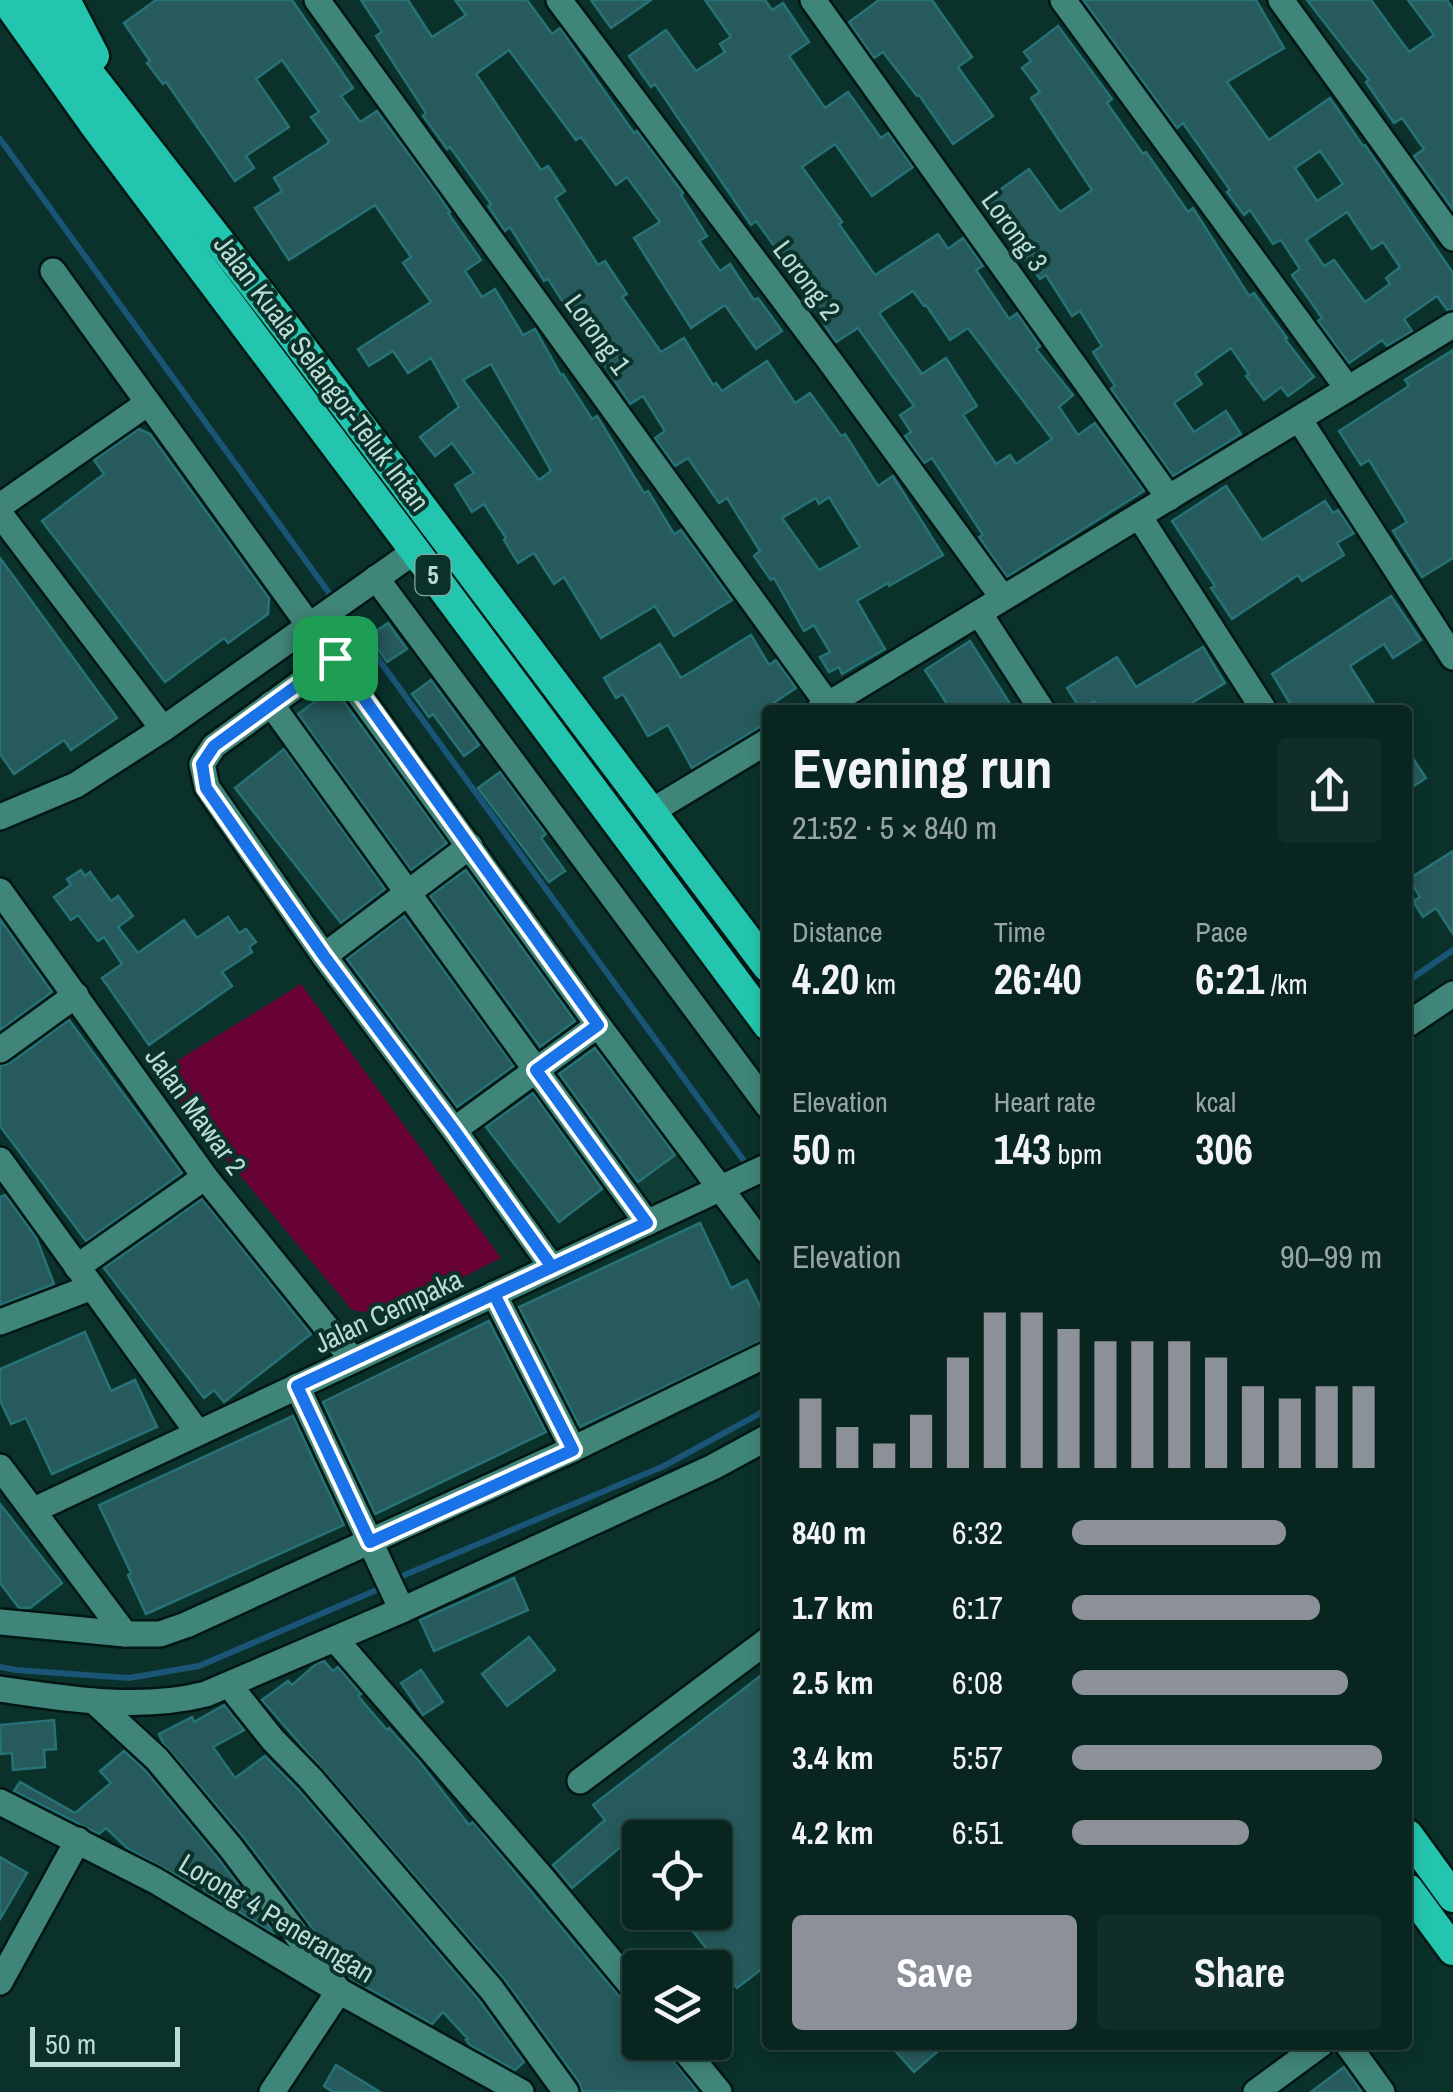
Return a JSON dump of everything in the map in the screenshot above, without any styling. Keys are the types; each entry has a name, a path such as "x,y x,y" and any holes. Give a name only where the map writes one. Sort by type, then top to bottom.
{"highway":[{"name":"Jalan Kuala Selangor-Teluk Intan","path":"6,0 110,122 652,811 762,959"},
{"name":"Jalan Kuala Selangor-Teluk Intan","path":"32,0 110,122 415,551 762,1017"},
{"name":"5","path":"65,0 110,122"},
{"name":"5","path":"0,22 23,51 110,122"},
{"path":"1412,1841 1453,1897"},
{"path":"1412,1895 1453,1950"}],"street":[{"name":"Lorong 1","path":"318,0 824,705"},
{"name":"Lorong 2","path":"559,0 1003,598"},
{"name":"Lorong 3","path":"812,0 1169,498"},
{"path":"1063,0 1348,389"},
{"path":"1281,0 1453,238"},
{"path":"53,271 598,1025 762,1244"},
{"path":"831,705 1453,325"},
{"path":"0,506 148,403"},
{"path":"1300,419 1453,657"},
{"path":"0,514 163,730"},
{"path":"1139,516 1261,705"},
{"path":"0,817 76,785 163,730 415,551"},
{"path":"376,578 762,1098"},
{"path":"980,613 1039,705"},
{"path":"335,658 214,746 202,764 206,788 552,1267"},
{"path":"272,704 647,1223"},
{"path":"652,811 762,745"},
{"path":"324,956 470,846"},
{"name":"Jalan Mawar 2","path":"0,891 205,1177 353,1360"},
{"path":"1412,1021 1453,994"},
{"path":"0,1050 76,995"},
{"path":"454,1130 598,1025"},
{"path":"2,1167 198,1433"},
{"name":"Jalan Cempaka","path":"34,1510 762,1169"},
{"path":"0,1322 85,1277 205,1177"},
{"path":"494,1294 573,1450"},
{"path":"0,1622 125,1634 160,1634 186,1626 573,1450 762,1357"},
{"path":"297,1386 402,1610"},
{"path":"0,1689 94,1701 147,1703 182,1700 229,1685 402,1610 713,1467 762,1440"},
{"path":"0,1466 125,1634"},
{"path":"335,1639 622,1974"},
{"path":"580,1781 762,1644"},
{"path":"229,1685 492,1990 566,2092"},
{"path":"94,1701 157,1758 339,1991 272,2092"},
{"name":"Lorong 4 Penerangan","path":"0,1802 156,1882 339,1991 521,2092"},
{"path":"0,1982 78,1840"},
{"path":"1256,2092 1313,2050"},
{"path":"1352,2050 1382,2092"},
{"path":"693,2060 719,2092"}],"shaded area":[{"path":"333,669 708,1184 646,1215 279,707"},
{"path":"301,984 501,1258 387,1316 352,1310 156,1074"}],"building":[{"path":"156,0 292,0 353,88 341,96 360,122 377,111 481,260 465,271 482,297 495,289 523,335 535,329 561,375 592,419 597,416 644,493 648,491 674,534 681,530 732,600 674,636 655,606 601,638 564,577 554,584 534,553 518,563 484,504 472,512 455,485 474,473 452,443 435,456 420,437 459,407 431,358 408,373 393,351 369,366 358,349 431,302 403,263 411,257 375,205 289,260 255,208 282,191 274,178 329,141 311,117 319,112 282,60 256,79 289,127 246,156 254,168 235,181 166,82 163,84 147,63 150,61 124,23","holes":["491,364 551,471 539,480 463,380"]},
{"path":"361,0 408,0 432,37 466,15 455,0 527,0 552,34 560,28 634,133 637,131 683,193 707,236 699,241 720,271 730,264 754,300 758,298 782,331 756,349 725,305 691,328 634,238 660,222 627,177 616,185 581,137 576,140 509,50 476,74 541,170 548,166 565,191 555,198 598,265 605,261 627,294 622,297 661,352 684,338 713,385 716,383 722,391 767,361 795,403 810,393 841,436 845,434 878,486 893,476 943,555 857,601 885,649 842,674 839,667 829,672 820,657 830,652 814,625 804,631 774,578 771,580 754,556 760,551 727,498 719,503 688,458 675,466 655,438 665,431 643,396 630,404 548,279 544,281 510,227 505,231 488,206 491,204 423,116 426,113 376,36 382,32","holes":["829,497 860,547 819,570 782,518 816,498 819,504"]},
{"path":"591,0 651,0 611,28"},
{"path":"705,0 765,0 772,10 783,3 809,42 789,56 825,108 848,92 881,138 888,133 913,167 872,196 835,144 802,167 875,275 938,234 948,249 963,238 983,266 976,270 1009,319 1017,313 1040,346 1036,349 1073,395 1059,407 1078,435 1095,423 1144,491 1007,577 932,458 924,463 905,436 911,432 900,415 914,406 858,328 836,342 788,271 791,269 756,221 751,225 655,84 651,87 629,56 666,30 696,71 725,52 720,44 731,37","holes":["913,291 950,340 968,328 1052,439 1016,464 1010,455 996,464 963,415 977,406 946,358 922,374 879,313"]},
{"path":"879,0 932,0 972,57 958,67 993,116 953,144 883,52 874,58 849,22"},
{"path":"1083,0 1256,0 1284,48 1227,82 1269,140 1330,98 1453,273 1453,309 1447,310 1437,296 1404,319 1412,331 1387,346 1382,340 1349,363 1318,321 1322,318 1292,275 1300,269 1281,240 1273,244 1250,210 1244,215 1183,123 1177,128","holes":["1320,151 1343,184 1317,201 1295,168","1347,212 1372,249 1383,242 1400,267 1386,278 1390,284 1365,302 1334,260 1324,266 1306,240"]},
{"path":"1307,0 1371,0 1409,52 1434,35 1408,0 1447,0 1453,9 1453,210 1414,156 1424,149 1402,118 1394,123 1366,82 1369,80"},
{"path":"1058,26 1112,99 1107,103 1143,154 1146,152 1188,212 1193,208 1249,296 1254,293 1314,377 1288,396 1281,387 1264,400 1231,348 1195,374 1202,384 1174,403 1194,432 1226,411 1241,434 1173,476 1111,389 1115,386 1093,352 1102,346 1080,311 1072,316 1046,275 1040,279 983,202 1029,169 1060,212 1092,190 1031,98 1040,92 1022,68 1031,61 1024,52"},
{"path":"1453,350 1453,558 1422,577 1393,531 1407,522 1369,460 1361,465 1339,431 1409,386 1405,380"},
{"path":"139,429 150,434 269,598 268,614 228,643 224,638 165,682 42,521 104,474 94,460"},
{"path":"1226,486 1262,540 1325,501 1333,513 1338,510 1354,533 1337,543 1344,555 1302,581 1298,575 1232,619 1172,521"},
{"path":"0,558 117,718 71,750 64,740 14,774 0,754"},
{"path":"1391,596 1421,640 1393,658 1384,644 1350,666 1375,705 1291,705 1272,674"},
{"path":"388,623 407,649 387,662 369,636"},
{"path":"751,635 769,665 776,660 796,688 773,705 762,705 762,726 692,768 668,725 648,736 623,694 616,698 604,678 660,644 681,678"},
{"path":"970,641 1011,705 948,705 925,670"},
{"path":"1203,647 1225,683 1188,705 1097,705 1094,701 1078,705 1067,688 1117,657 1136,687"},
{"path":"431,680 479,745 464,756 433,714 429,717 412,694"},
{"path":"325,694 339,695 447,843 411,870 298,714"},
{"path":"284,749 385,889 341,923 235,788"},
{"path":"1412,757 1426,778 1412,787"},
{"path":"500,772 546,834 541,838 565,871 549,882 478,788"},
{"path":"1453,851 1453,934 1436,908 1423,917 1413,901 1420,897 1412,877"},
{"path":"81,870 85,876 90,872 111,901 118,896 133,916 118,927 138,953 184,920 197,938 228,917 239,933 246,929 256,942 249,947 252,952 222,972 232,986 149,1045 102,978 122,964 104,937 98,941 78,915 71,920 54,897 71,885 67,879"},
{"path":"466,870 575,1021 540,1047 430,896"},
{"path":"404,916 514,1066 457,1107 347,959"},
{"path":"0,919 52,992 0,1030"},
{"path":"69,1020 182,1173 86,1241 0,1126 0,1066 10,1063"},
{"path":"595,1048 675,1155 638,1182 559,1074"},
{"path":"533,1093 602,1189 559,1222 486,1127"},
{"path":"5,1195 36,1237 54,1284 0,1305 0,1197"},
{"path":"202,1199 311,1334 224,1402 214,1390 204,1398 104,1268"},
{"path":"700,1223 731,1288 747,1280 762,1310 762,1341 580,1427 519,1307"},
{"path":"489,1321 546,1432 375,1514 323,1402"},
{"path":"85,1332 111,1391 135,1380 157,1427 52,1474 26,1418 11,1424 0,1400 0,1369"},
{"path":"293,1416 344,1525 146,1614 99,1505"},
{"path":"0,1504 62,1583 30,1608 19,1608 0,1583"},
{"path":"514,1578 528,1610 434,1651 420,1620"},
{"path":"529,1637 555,1670 507,1706 482,1674"},
{"path":"324,1661 333,1671 338,1667 387,1730 419,1761 469,1825 473,1822 622,1999 622,2060 673,2060 698,2092 582,2091 504,1979 262,1700 288,1681 292,1685"},
{"path":"421,1670 443,1702 423,1715 401,1683"},
{"path":"762,1675 762,1969 737,1988 732,1982 732,1950 708,1950 692,1930 732,1930 732,1820 622,1820 622,1846 572,1888 553,1865 605,1820 593,1805"},
{"path":"224,1705 244,1730 213,1747 235,1778 265,1756 299,1790 479,2000 524,2062 515,2070 470,2045 443,2012 432,2024 350,1978 244,1838 163,1743 159,1734 192,1717 194,1722"},
{"path":"54,1720 56,1749 44,1750 45,1767 13,1770 12,1753 1,1754 0,1725"},
{"path":"124,1751 145,1770 218,1858 275,1934 205,1891 198,1882 194,1885 127,1848 106,1828 99,1834 14,1791 20,1782 75,1813 111,1783 100,1771"},
{"path":"0,1857 27,1873 0,1919"},
{"path":"894,2050 939,2050 914,2072"},
{"path":"336,2065 380,2092 333,2092 324,2086"},
{"path":"1344,2067 1362,2092 1311,2092"}],"waterway":[{"path":"0,139 332,597"},
{"path":"352,623 747,1165"},
{"path":"1412,978 1453,950"},
{"path":"402,1576 664,1466 762,1412"},
{"path":"0,1667 129,1678 199,1666 379,1589"}],"route":[{"path":"335,658 214,746 202,764 206,788 552,1267 297,1386 370,1542 573,1450 494,1294 647,1223 536,1070 598,1025 335,658"}]}
